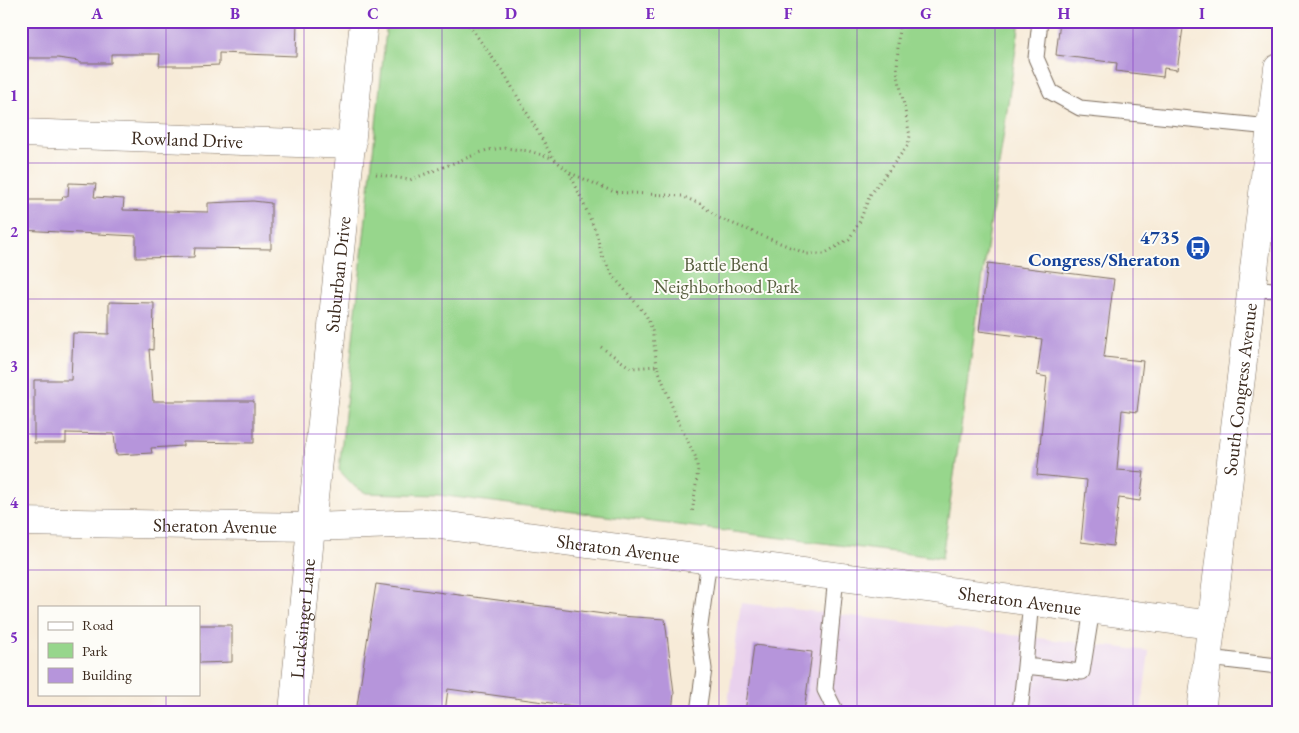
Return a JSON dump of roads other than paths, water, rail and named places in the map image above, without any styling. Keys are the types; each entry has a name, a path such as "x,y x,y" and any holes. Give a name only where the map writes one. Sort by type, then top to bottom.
{"street":[{"name":"Suburban Drive","path":"310,527 364,21"},
{"name":"South Congress Avenue","path":"1202,712 1212,625 1264,290 1278,68"},
{"name":"Rowland Drive","path":"21,133 352,145"},
{"name":"Sheraton Avenue","path":"21,522 310,527 425,524 1212,625"},
{"name":"Lucksinger Lane","path":"293,712 310,527"}],"lane":[{"path":"1040,21 1036,58 1051,92 1080,108 1274,116"},
{"path":"698,712 704,669 699,633 709,560"},
{"path":"836,576 826,690 836,712"},
{"path":"1020,712 1031,601"},
{"path":"1025,666 1082,672 1092,609"},
{"path":"1208,658 1278,666"}],"place":[{"name":"4735 Congress/Sheraton","path":"1198,248"}],"park label":[{"name":"Battle Bend Neighborhood Park","path":"726,275"}]}
